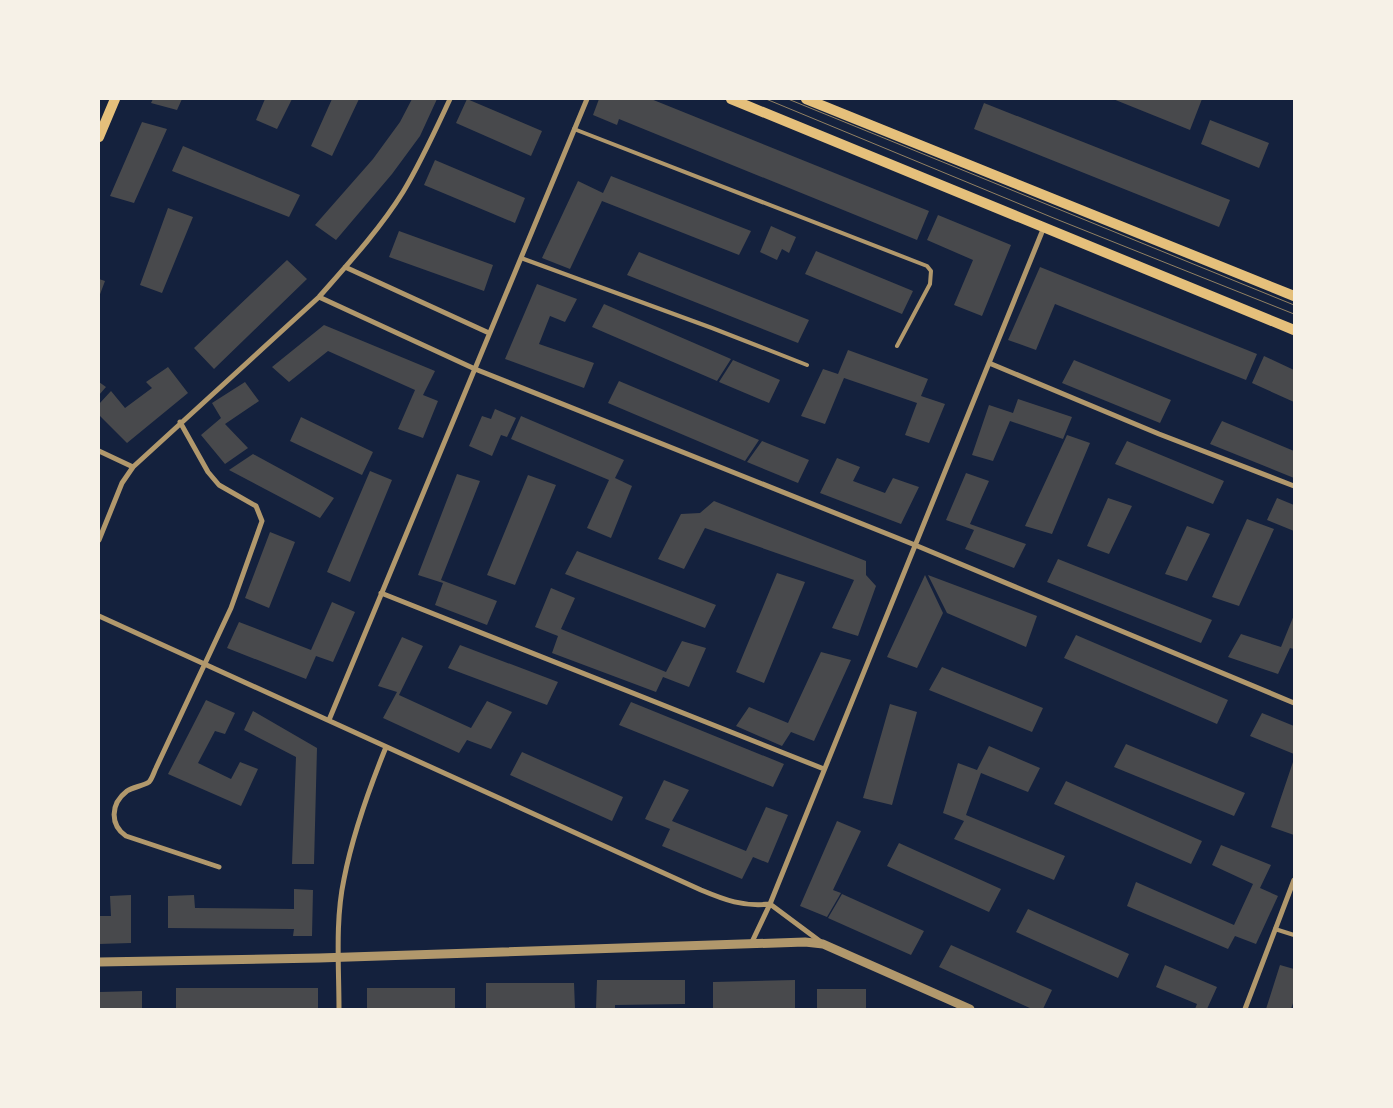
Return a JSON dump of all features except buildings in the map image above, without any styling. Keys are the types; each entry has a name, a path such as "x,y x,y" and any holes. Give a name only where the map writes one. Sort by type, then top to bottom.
{"main road":[{"path":"99,137 115,99"},
{"path":"731,99 1294,330"},
{"path":"806,99 1294,296"}],"street":[{"path":"99,540 122,483 133,467 318,297 345,267 402,193 427,149 450,99"},
{"path":"328,720 587,99"},
{"path":"751,945 770,904 1044,227"},
{"path":"345,267 489,333"},
{"path":"318,297 475,369 915,545 1294,703"},
{"path":"989,363 1159,434 1294,486"},
{"path":"180,422 208,472 219,485 256,506 262,521 232,608 149,782 127,792 118,801 113,815 118,831 126,836 218,867"},
{"path":"99,451 133,467"},
{"path":"381,593 824,769"},
{"path":"99,616 735,904 752,906 770,904 823,944 970,1009"},
{"path":"339,1009 339,957 344,879 367,796 386,746"},
{"path":"1245,1009 1294,880"},
{"path":"99,962 339,957 805,942 823,944"}],"lane":[{"path":"574,129 927,266 931,271 930,284 897,346"},
{"path":"520,258 808,365"},
{"path":"1275,929 1294,935"}],"tram line":[{"path":"766,99 1056,219 1294,314"},
{"path":"788,99 1294,305"}]}
